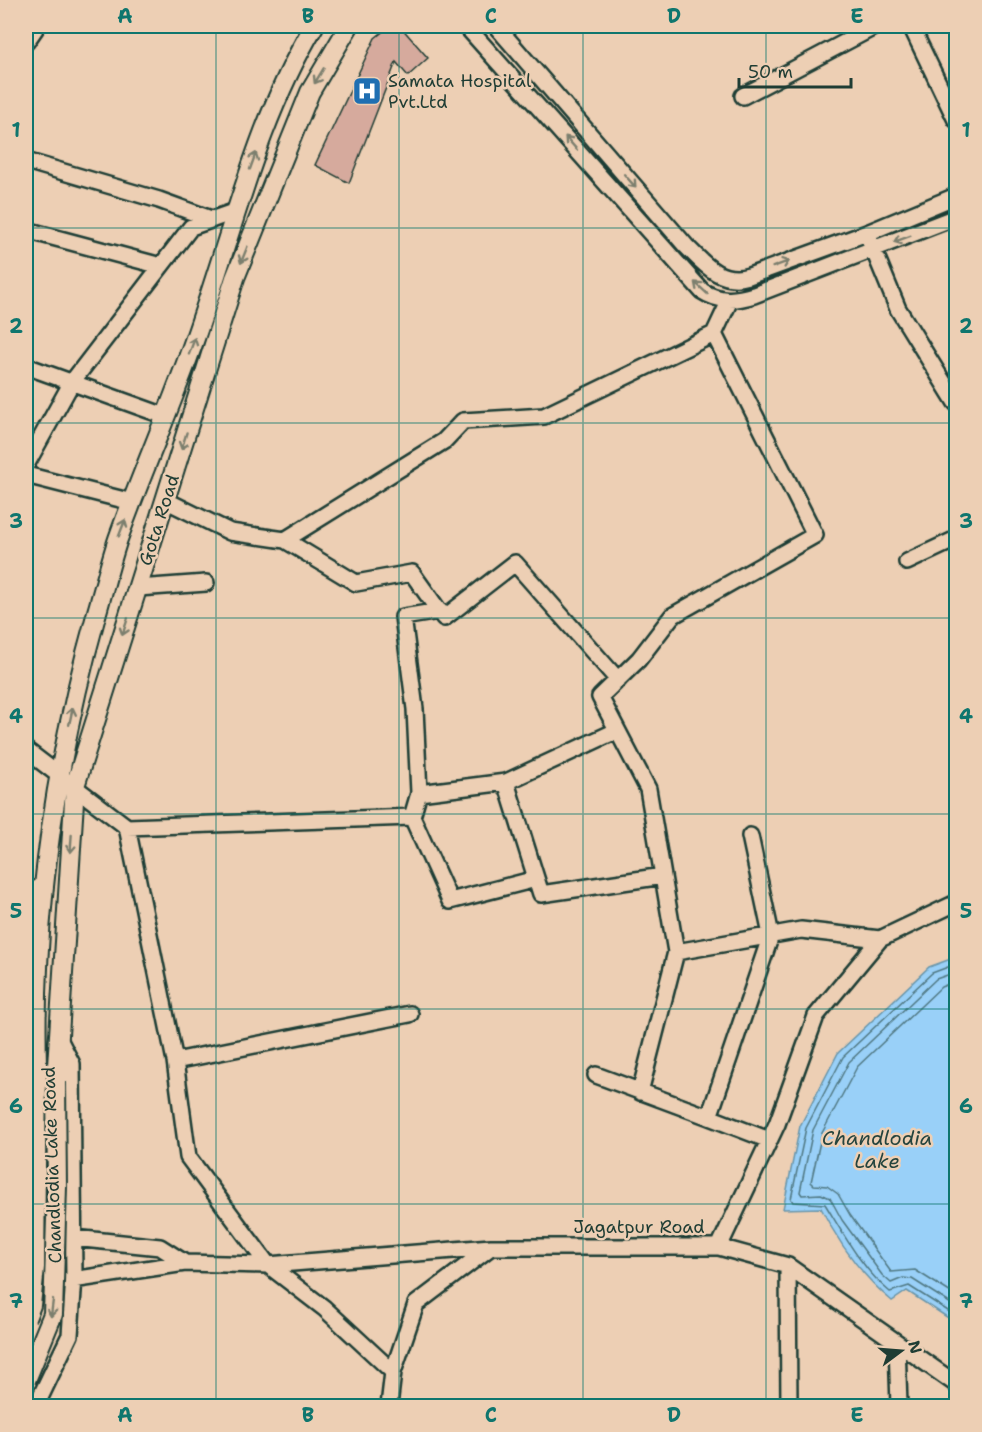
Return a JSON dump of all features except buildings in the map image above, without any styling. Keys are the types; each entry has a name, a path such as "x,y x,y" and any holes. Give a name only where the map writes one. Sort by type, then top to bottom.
{"main road":[{"name":"Gota Road","path":"26,1318 31,1305 35,1267 38,1065 36,1007 45,886 60,774 82,666 117,541 195,340 236,211 278,94 314,26"},
{"name":"Gota Road","path":"26,1380 53,1314 57,1187 56,1082 75,786 235,279 310,92 349,26"}],"street":[{"path":"26,26 26,40"},
{"path":"26,40 37,26"},
{"path":"466,26 702,291 716,298 730,300 754,295 957,217"},
{"path":"496,26 686,246 709,268 724,278 741,278 867,233 957,196"},
{"path":"743,96 876,26"},
{"path":"911,26 957,120"},
{"path":"542,110 556,97"},
{"path":"26,161 159,200 211,219"},
{"path":"26,465 72,382 191,227 236,211"},
{"path":"26,230 161,266"},
{"path":"867,233 898,309 957,403"},
{"path":"285,540 444,441 463,421 544,416 714,334 730,300"},
{"path":"640,1092 676,952 648,789 600,697 639,659 672,616 814,535 714,334"},
{"path":"26,366 165,416"},
{"path":"26,476 132,502"},
{"path":"165,500 230,532 285,540 356,583 412,573 444,618 515,563 618,680"},
{"path":"907,562 957,539"},
{"path":"138,588 206,583"},
{"path":"440,611 403,617 416,709 419,793 412,817 450,901 536,879"},
{"path":"419,793 506,782 616,731"},
{"path":"26,750 127,827 175,1061 188,1157 268,1265 324,1308 393,1372"},
{"path":"506,782 541,894 663,876"},
{"path":"127,827 412,817"},
{"path":"709,1117 771,935 750,836"},
{"path":"26,891 45,886"},
{"name":"Jagatpur Road","path":"268,1265 491,1247 720,1247 769,1140 816,1016 880,939 957,903"},
{"path":"676,952 801,930 880,939"},
{"path":"26,1037 36,1007"},
{"path":"175,1061 410,1014"},
{"name":"Chandlodia Lake Road","path":"58,1039 72,1064 74,1277 186,1263 268,1265"},
{"path":"596,1075 769,1140"},
{"path":"74,1238 160,1247 186,1263"},
{"path":"389,1407 393,1372 416,1304 491,1247"},
{"path":"720,1247 788,1266 957,1384"},
{"path":"788,1266 789,1407"},
{"path":"26,1287 74,1277 70,1335 36,1407"},
{"path":"897,1343 899,1407"}],"water":[{"name":"Chandlodia Lake","path":"956,957 956,1323 907,1291 892,1301 852,1258 821,1208 783,1209 800,1126 838,1053 929,967"}],"place":[{"name":"Samata Hospital Pvt.Ltd","path":"367,91"}]}
